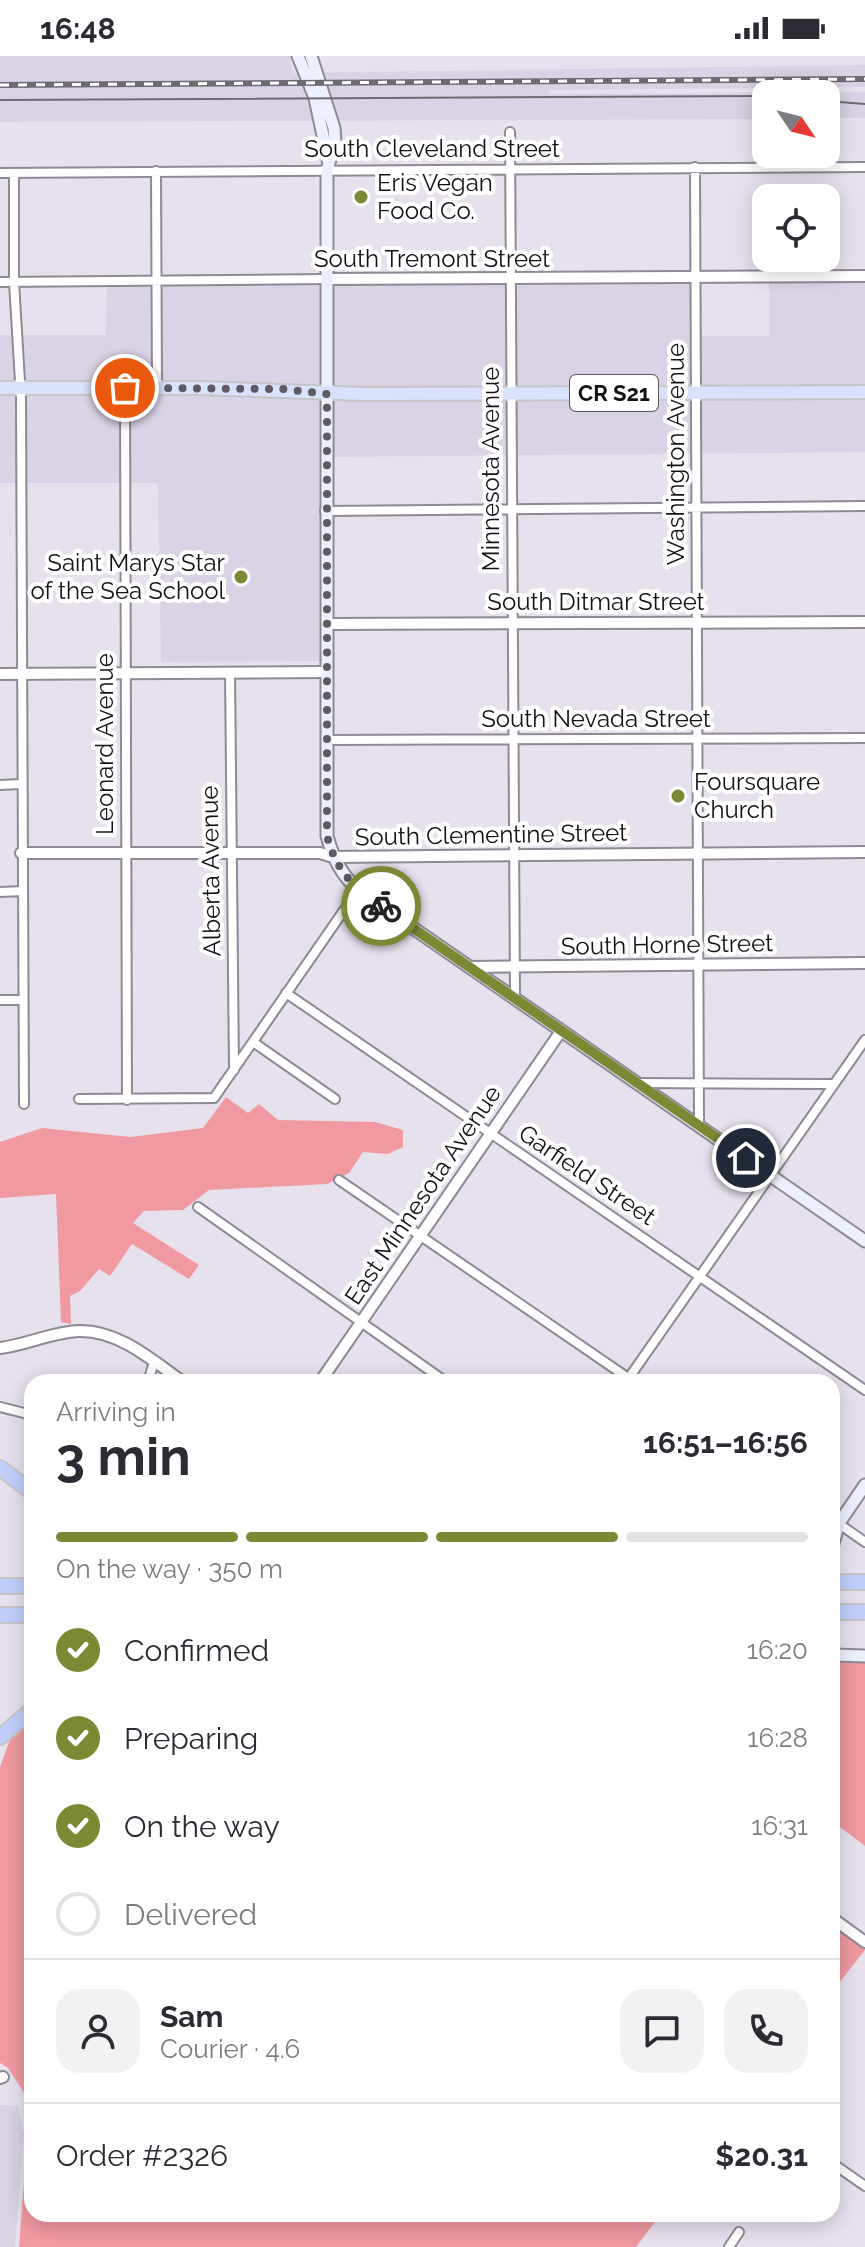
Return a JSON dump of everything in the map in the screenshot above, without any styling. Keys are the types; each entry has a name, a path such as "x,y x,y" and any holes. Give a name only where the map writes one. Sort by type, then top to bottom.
{"highway":[{"path":"0,1468 24,1486"},
{"path":"840,1582 865,1582"},
{"path":"0,1586 24,1586"},
{"path":"840,1612 865,1612"},
{"path":"0,1615 24,1615"},
{"path":"0,1737 24,1717"}],"main road":[{"path":"298,56 317,105 328,167 325,511 327,836 333,857 344,877 358,890 865,1241"},
{"path":"311,56 334,128 335,142 328,167"},
{"name":"CR S21","path":"0,388 283,389 327,394 865,392"},
{"path":"840,1515 865,1485"},
{"path":"840,1651 865,1656"}],"street":[{"name":"Minnesota Avenue","path":"510,132 515,998"},
{"name":"South Cleveland Street","path":"0,173 328,167 865,167"},
{"name":"Washington Avenue","path":"695,167 699,1125"},
{"path":"156,171 157,388"},
{"path":"14,173 14,282 21,413 24,1104"},
{"name":"South Tremont Street","path":"0,282 865,276"},
{"name":"Leonard Avenue","path":"125,388 127,1100"},
{"path":"325,511 865,506"},
{"name":"South Ditmar Street","path":"327,624 865,622"},
{"name":"Alberta Avenue","path":"230,672 234,1070"},
{"path":"0,674 327,672"},
{"name":"South Nevada Street","path":"327,740 865,738"},
{"path":"0,785 21,784"},
{"name":"South Clementine Street","path":"21,853 320,853 333,857 865,852"},
{"path":"79,1099 214,1098 358,890"},
{"path":"0,892 23,891"},
{"name":"South Horne Street","path":"469,967 865,963"},
{"name":"Garfield Street","path":"286,993 865,1390"},
{"path":"0,1000 23,1000"},
{"name":"East Minnesota Avenue","path":"325,1374 561,1031"},
{"path":"635,1374 865,1040"},
{"path":"253,1042 335,1099"},
{"path":"639,1083 833,1084"},
{"path":"339,1180 620,1374"},
{"path":"198,1207 434,1374"},
{"path":"0,1348 79,1331 120,1340 171,1374"},
{"path":"150,1374 154,1362"},
{"path":"0,1407 24,1413"},
{"path":"840,1524 865,1542"},
{"path":"840,1924 865,1942"},
{"path":"840,2169 865,2186"},
{"path":"729,2247 739,2232"}],"shaded area":[{"path":"0,56 290,56 293,73 865,65 865,87 840,87 840,80 752,80 752,88 549,90 549,94 752,93 752,119 0,122"},
{"path":"840,92 865,92 865,118 840,118"},
{"path":"865,282 865,452 321,457 322,661 161,662 158,483 0,483 0,335 106,335 107,286 690,284 689,336 769,336 769,283"},
{"path":"226,1097 248,1113 259,1104 278,1120 375,1122 403,1130 403,1147 388,1154 363,1152 349,1173 327,1184 209,1190 183,1210 144,1211 133,1223 199,1265 189,1279 132,1244 110,1276 99,1269 80,1291 70,1296 71,1324 61,1322 56,1194 0,1198 0,1142 42,1128 130,1137 203,1128"},
{"path":"840,1649 865,1659 865,1846 840,1827"},
{"path":"24,1719 24,2093 8,2068 0,2063 0,1767 14,1728"},
{"path":"840,1924 865,1942 865,1950 840,1982"},
{"path":"0,2105 18,2106 24,2134 15,2247 0,2247"},
{"path":"24,2181 24,2222 655,2222 636,2247 19,2247"}],"tram line":[{"path":"0,100 752,96"},
{"path":"840,102 865,104"}],"railway":[{"path":"0,85 865,79"}],"way so far":[{"path":"125,388 283,389 327,394 327,836 333,857 344,877 381,906"}],"place":[{"name":"Eris Vegan Food Co.","path":"361,197"},
{"name":"Saint Marys Star of the Sea School","path":"241,577"},
{"name":"Foursquare Church","path":"678,796"}],"route":[{"path":"381,906 746,1158"}]}
